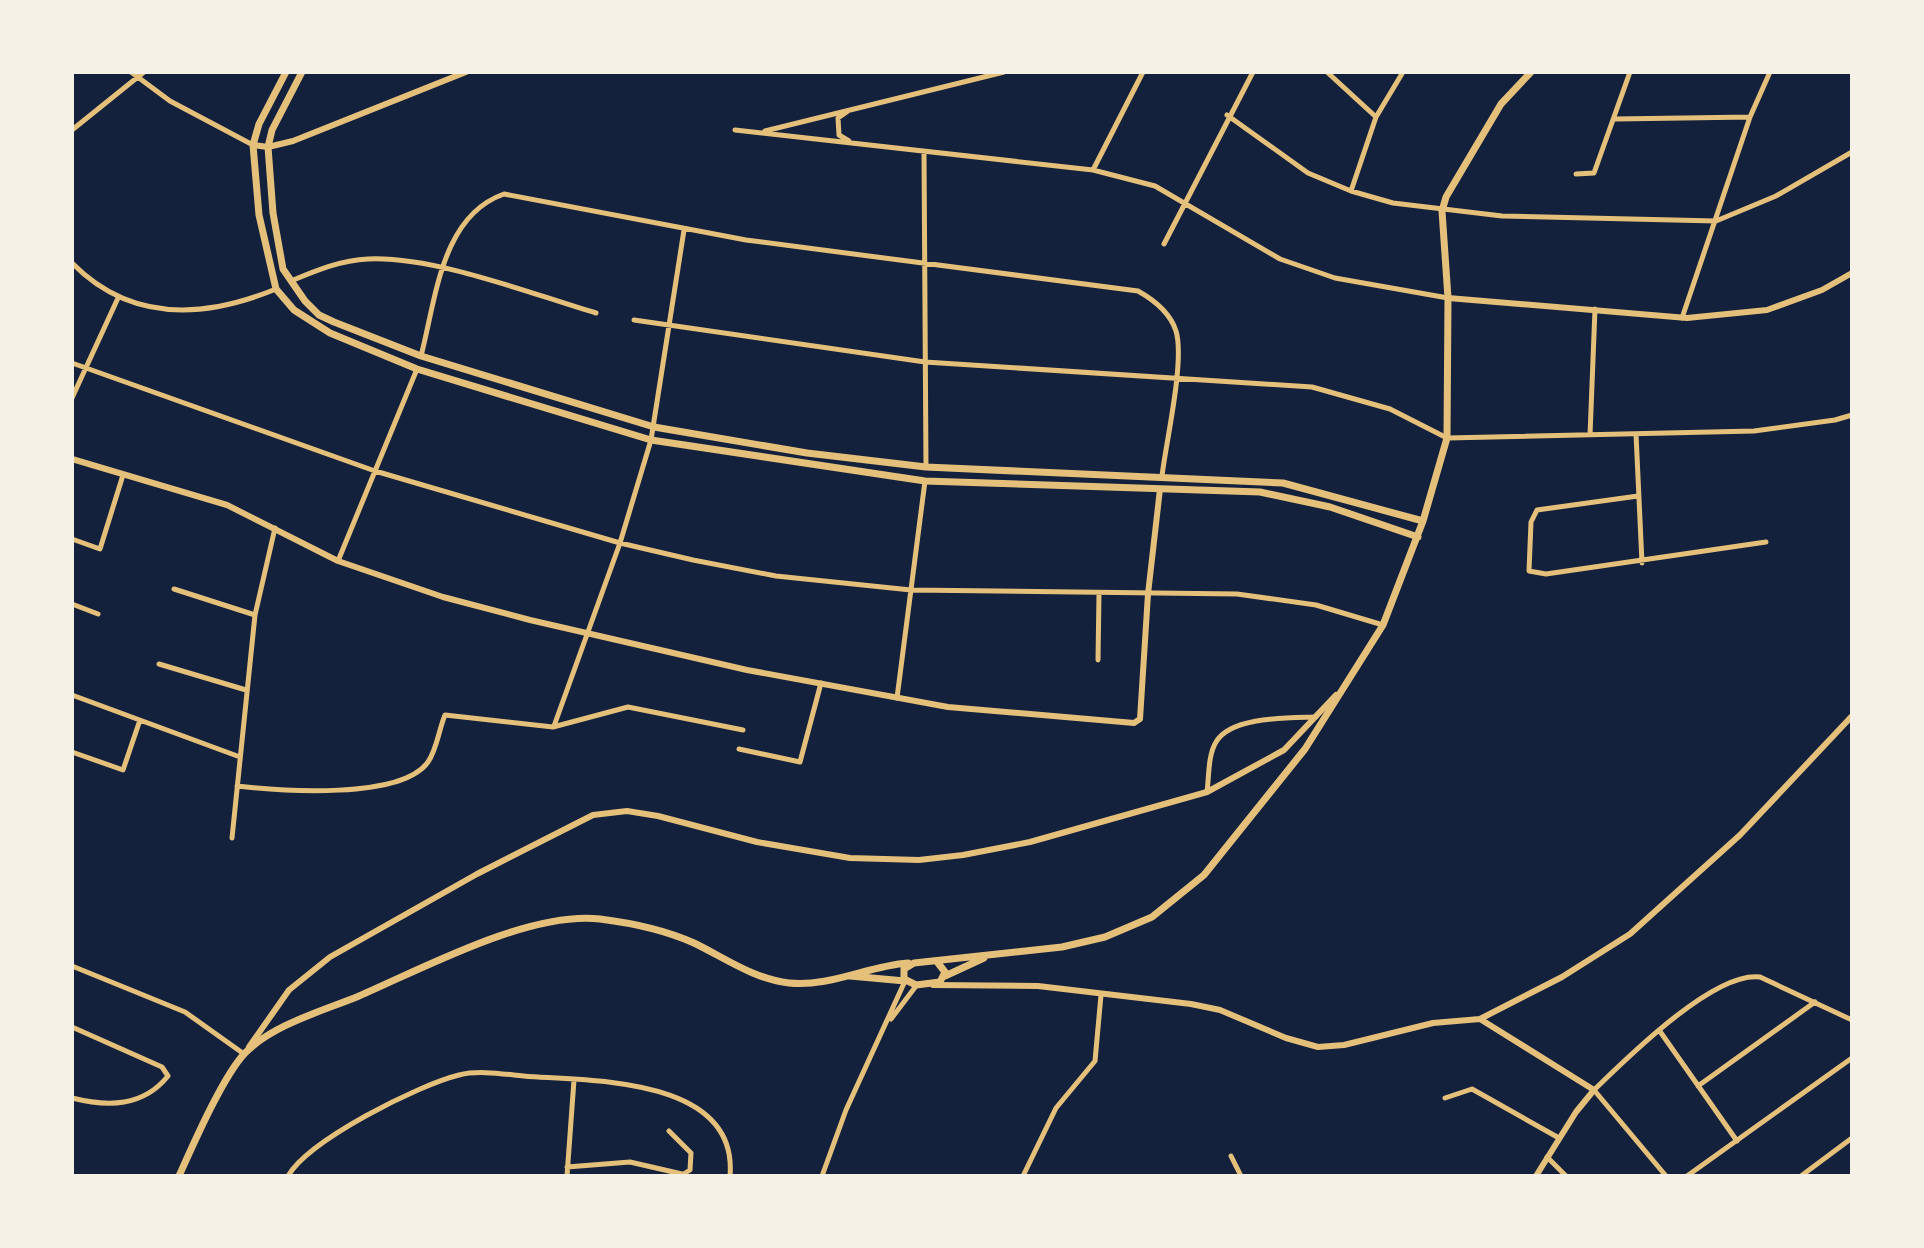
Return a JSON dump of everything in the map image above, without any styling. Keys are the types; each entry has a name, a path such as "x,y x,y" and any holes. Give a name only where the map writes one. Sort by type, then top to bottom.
{"main road":[{"path":"286,72 259,124 253,145 259,215 276,289 313,325 417,369 651,440 925,481 1280,495 1330,507 1418,537"},
{"path":"302,72 272,130 268,147 273,213 283,269 319,315 421,356 654,427 807,453 926,467 1283,483 1423,521"},
{"path":"179,1176 207,1118 244,1054 296,1022 464,950 559,921 599,919 658,930 766,979 809,983 876,967 938,963 1062,947 1131,928 1169,906 1204,875 1276,788 1383,625 1418,537 1447,438 1448,298 1442,211 1455,179 1501,104 1531,72"},
{"path":"417,369 421,356"},
{"path":"925,481 926,467"},
{"path":"1160,489 1162,476"},
{"path":"848,976 933,985 986,957"},
{"path":"905,981 903,971 914,963"},
{"path":"938,963 945,976"}],"street":[{"path":"131,72 170,101 253,145 268,147 293,141 466,72"},
{"path":"72,130 144,72"},
{"path":"760,133 860,105 1004,72"},
{"path":"1093,170 1143,72"},
{"path":"1164,244 1227,115 1253,72"},
{"path":"1327,72 1376,117"},
{"path":"1351,191 1376,117 1403,72"},
{"path":"1576,174 1594,173 1630,72"},
{"path":"1682,318 1750,117 1770,72"},
{"path":"858,143 839,135 836,127 838,118 860,105"},
{"path":"1227,115 1308,173 1351,191 1393,203 1442,211 1716,221 1776,196 1852,152"},
{"path":"1615,119 1750,117"},
{"path":"735,130 1093,170 1155,186 1280,259 1335,278 1448,298 1595,308 1682,318 1767,310 1822,290 1852,273"},
{"path":"924,152 926,467"},
{"path":"421,356 454,236 488,199 504,194 684,230 1138,291 1151,298 1172,322 1177,334 1175,376 1162,476"},
{"path":"553,727 620,543 651,440 684,230"},
{"path":"290,281 327,267 368,259 444,270 596,313"},
{"path":"72,263 93,284 118,298 176,311 230,305 276,289"},
{"path":"72,398 118,298"},
{"path":"1590,435 1595,308"},
{"path":"634,320 925,362 1312,387 1390,409 1447,438 1783,429 1852,415"},
{"path":"72,363 375,471 620,543 765,574 911,590 1225,593 1316,605 1383,625"},
{"path":"338,561 417,369"},
{"path":"1636,434 1642,563"},
{"path":"72,459 227,505 338,561 443,597 747,670 897,698 975,711 1134,723 1140,719 1148,594 1160,489"},
{"path":"72,539 100,549 123,475"},
{"path":"897,698 925,481"},
{"path":"1638,496 1542,507 1531,522 1529,571 1546,574 1642,563 1766,542"},
{"path":"232,838 255,615 275,528"},
{"path":"174,589 255,615"},
{"path":"1098,660 1099,594"},
{"path":"72,604 98,614"},
{"path":"159,664 246,690"},
{"path":"739,749 800,762 821,683"},
{"path":"72,966 185,1012 244,1054 289,990 330,957 490,867 593,815 640,813 807,852 867,860 919,860 1030,842 1207,792 1276,755 1317,717 1343,687"},
{"path":"72,695 240,757"},
{"path":"237,786 290,792 353,790 413,777 429,761 445,715 553,727 628,707 743,730"},
{"path":"933,985 1038,986 1207,1007 1318,1047 1344,1045 1433,1023 1480,1019 1562,977 1630,934 1740,835 1852,716"},
{"path":"1207,792 1214,746 1221,737 1254,720 1317,717"},
{"path":"72,752 123,770 140,720"},
{"path":"958,970 958,982 973,987"},
{"path":"1536,1176 1594,1090 1659,1030 1729,980 1746,975 1760,977 1852,1020"},
{"path":"822,1176 846,1110 890,1020 905,981"},
{"path":"890,1020 916,985"},
{"path":"1023,1176 1056,1108 1095,1061 1101,995"},
{"path":"1698,1086 1816,1002"},
{"path":"1480,1019 1594,1090 1666,1176"},
{"path":"72,1027 167,1072 167,1078 147,1094 116,1104 72,1098"},
{"path":"1659,1030 1737,1141"},
{"path":"1687,1176 1852,1058"},
{"path":"288,1176 296,1165 324,1144 380,1109 456,1076 470,1073 644,1087 695,1108 723,1135 731,1154 730,1176"},
{"path":"567,1176 574,1080"},
{"path":"1445,1098 1472,1089 1559,1138"},
{"path":"567,1167 630,1162 682,1175 690,1170 691,1153 669,1131"},
{"path":"1801,1176 1852,1138"},
{"path":"1231,1156 1241,1176"},
{"path":"1547,1157 1566,1176"}]}
